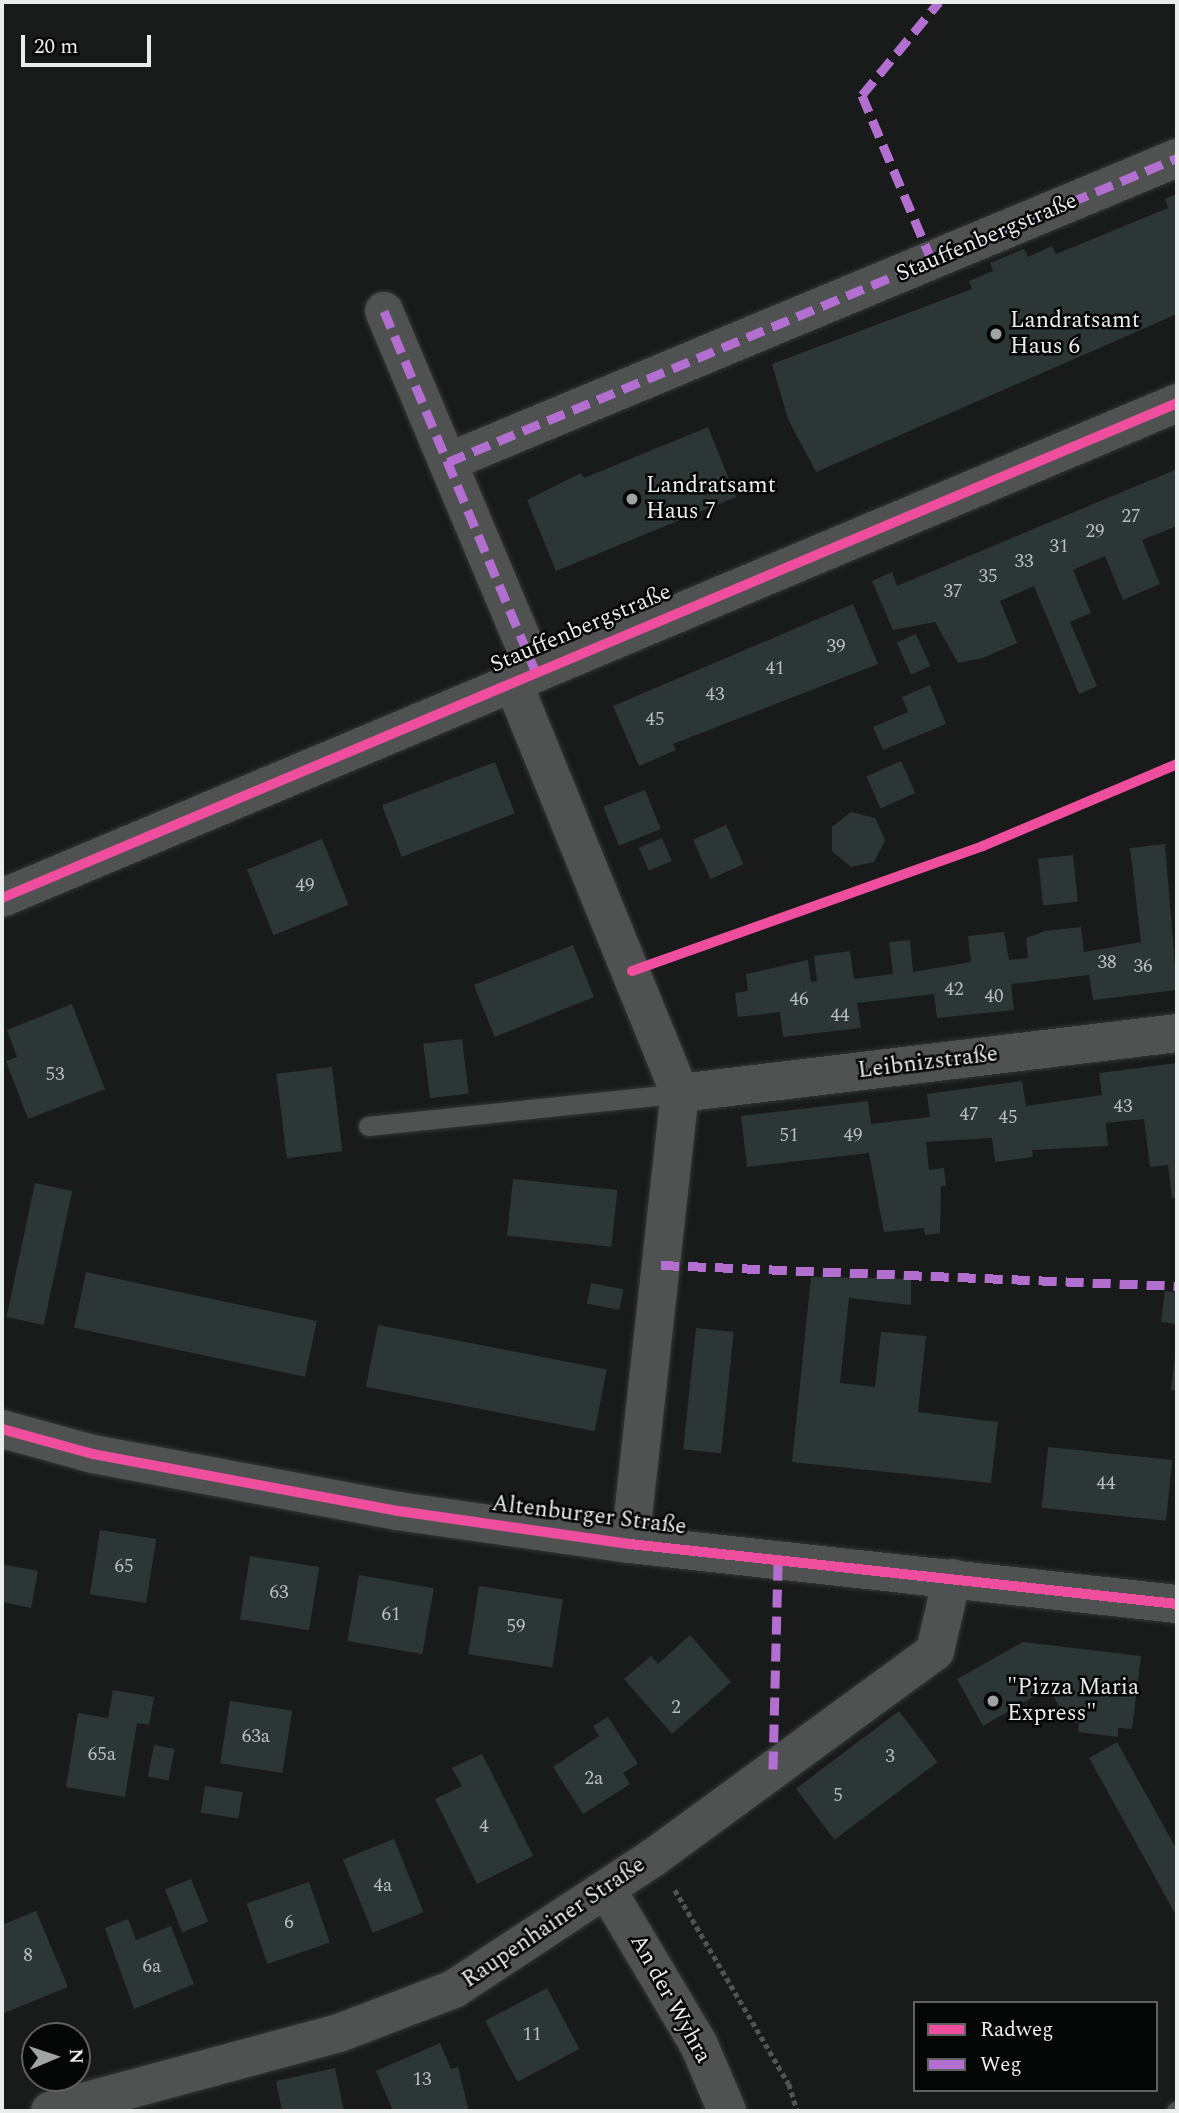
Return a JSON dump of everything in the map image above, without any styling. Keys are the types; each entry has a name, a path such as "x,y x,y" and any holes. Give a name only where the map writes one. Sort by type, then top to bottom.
{"street":[{"name":"Stauffenbergstraße","path":"448,462 1177,158"},
{"name":"Stauffenbergstraße","path":"384,312 448,462 523,676"},
{"name":"Stauffenbergstraße","path":"2,898 523,676 1177,403"},
{"path":"523,676 680,1093 630,1544"},
{"name":"Leibnizstraße","path":"680,1093 1177,1033"},
{"name":"Altenburger Straße","path":"2,1429 256,1486 630,1544 1177,1604"},
{"name":"Raupenhainer Straße","path":"50,2111 339,2033 454,1990 654,1857 935,1651 952,1578"},
{"name":"An der Wyhra","path":"607,1890 699,2045 727,2111"}],"lane":[{"name":"Leibnizstraße","path":"368,1126 680,1093"}],"path":[{"path":"654,1857 789,2084 797,2111"}],"building":[{"name":"Landratsamt Haus 6","path":"1177,194 1177,314 816,472 788,419 772,364 972,289 969,281 993,271 990,263 1024,249 1028,257 1052,246 1056,254 1168,208 1165,199"},
{"name":"Landratsamt Haus 7","path":"708,427 736,497 556,571 527,500 581,473 584,478"},
{"path":"1177,469 1177,526 1142,540 1160,584 1123,600 1105,556 1073,570 1091,613 1070,622 1097,686 1079,694 1034,586 1000,601 1017,643 983,658 958,663 935,622 893,630 872,581 892,572 897,586"},
{"path":"853,604 878,664 673,744 676,750 639,766 613,706"},
{"path":"916,634 930,666 911,675 897,643"},
{"path":"930,685 946,724 883,750 873,727 908,712 902,697"},
{"path":"901,761 915,793 881,808 866,776"},
{"path":"495,762 515,813 402,857 382,805"},
{"path":"645,790 661,829 619,846 603,807"},
{"path":"851,812 875,818 885,840 874,862 851,867 832,851 832,827"},
{"path":"726,825 743,864 711,879 693,840"},
{"path":"662,838 672,861 649,871 639,848"},
{"path":"322,839 349,905 273,935 247,869"},
{"path":"1165,844 1177,990 1093,1000 1089,975 1011,984 1014,1010 937,1018 934,994 857,1003 861,1028 783,1037 780,1012 738,1017 735,993 748,991 746,974 808,960 811,982 817,981 814,956 850,951 854,979 893,974 889,942 910,940 913,972 971,962 968,936 1004,932 1009,960 1028,958 1026,938 1045,931 1081,927 1084,952 1141,942 1130,848"},
{"path":"1073,855 1078,902 1043,905 1038,859"},
{"path":"573,945 594,997 495,1037 474,985"},
{"path":"72,1004 105,1089 28,1119 6,1061 17,1057 7,1030"},
{"path":"462,1039 469,1094 430,1098 423,1044"},
{"path":"1177,1063 1177,1197 1172,1198 1168,1165 1150,1167 1144,1119 1106,1123 1108,1146 1032,1150 1033,1157 995,1162 992,1138 926,1142 929,1170 944,1168 946,1186 941,1186 940,1233 925,1235 924,1228 884,1232 869,1153 747,1167 741,1116 868,1101 871,1124 930,1117 927,1094 1022,1081 1026,1106 1102,1095 1099,1073"},
{"path":"332,1067 342,1151 287,1158 276,1074"},
{"path":"513,1179 617,1190 611,1247 507,1236"},
{"path":"35,1183 72,1191 44,1325 7,1317"},
{"path":"86,1272 317,1321 305,1377 74,1328"},
{"path":"811,1277 911,1279 911,1305 849,1298 840,1383 875,1387 881,1332 926,1336 918,1412 998,1422 991,1483 792,1462"},
{"path":"591,1283 623,1289 619,1310 587,1304"},
{"path":"1165,1291 1177,1293 1177,1324 1161,1322"},
{"path":"378,1325 607,1369 595,1431 366,1387"},
{"path":"696,1328 734,1332 721,1453 683,1449"},
{"path":"1176,1348 1177,1390 1171,1390"},
{"path":"1048,1447 1172,1460 1166,1521 1042,1508"},
{"path":"100,1530 156,1539 146,1603 90,1594"},
{"path":"250,1556 319,1567 309,1630 240,1619"},
{"path":"2,1564 38,1571 31,1608 2,1602"},
{"path":"359,1575 434,1588 422,1654 347,1641"},
{"path":"479,1586 563,1599 552,1667 468,1654"},
{"path":"690,1635 731,1682 672,1734 624,1679 651,1656 658,1664"},
{"path":"1023,1642 1141,1656 1132,1729 1118,1728 1118,1737 1078,1732 1079,1723 1067,1721 1049,1688 983,1726 957,1679"},
{"path":"113,1690 154,1697 149,1725 137,1723 125,1797 66,1787 78,1713 108,1718"},
{"path":"230,1701 292,1711 282,1773 220,1763"},
{"path":"899,1711 938,1762 834,1840 796,1789"},
{"path":"608,1717 638,1764 623,1773 630,1784 583,1814 553,1767 599,1736 593,1726"},
{"path":"1117,1742 1177,1850 1177,1917 1089,1758"},
{"path":"154,1745 175,1749 169,1780 148,1776"},
{"path":"482,1754 533,1856 477,1884 435,1799 462,1786 452,1768"},
{"path":"205,1786 243,1792 238,1819 201,1813"},
{"path":"394,1839 424,1912 373,1933 343,1860"},
{"path":"191,1879 208,1922 182,1932 165,1889"},
{"path":"309,1882 330,1943 267,1964 247,1903"},
{"path":"36,1911 68,1987 4,2013 2,1925"},
{"path":"128,1919 136,1940 171,1926 194,1984 134,2009 105,1928"},
{"path":"547,1988 579,2049 518,2082 485,2021"},
{"path":"440,2043 451,2069 458,2067 469,2111 393,2111 376,2071"},
{"path":"335,2068 344,2111 282,2111 276,2081"}],"marked path":[{"path":"932,261 862,95 939,2"},
{"path":"448,462 1177,158"},
{"path":"384,311 535,671"},
{"path":"661,1265 1177,1286"},
{"path":"773,1769 778,1559"}],"cycle path":[{"path":"2,898 1177,403"},
{"path":"632,971 983,846 1177,764"},
{"path":"2,1429 93,1454 398,1511 630,1544 1177,1604"}],"place":[{"name":"Landratsamt Haus 6","path":"996,334"},
{"name":"Landratsamt Haus 7","path":"632,499"},
{"name":"\"Pizza Maria Express\"","path":"993,1701"}]}
